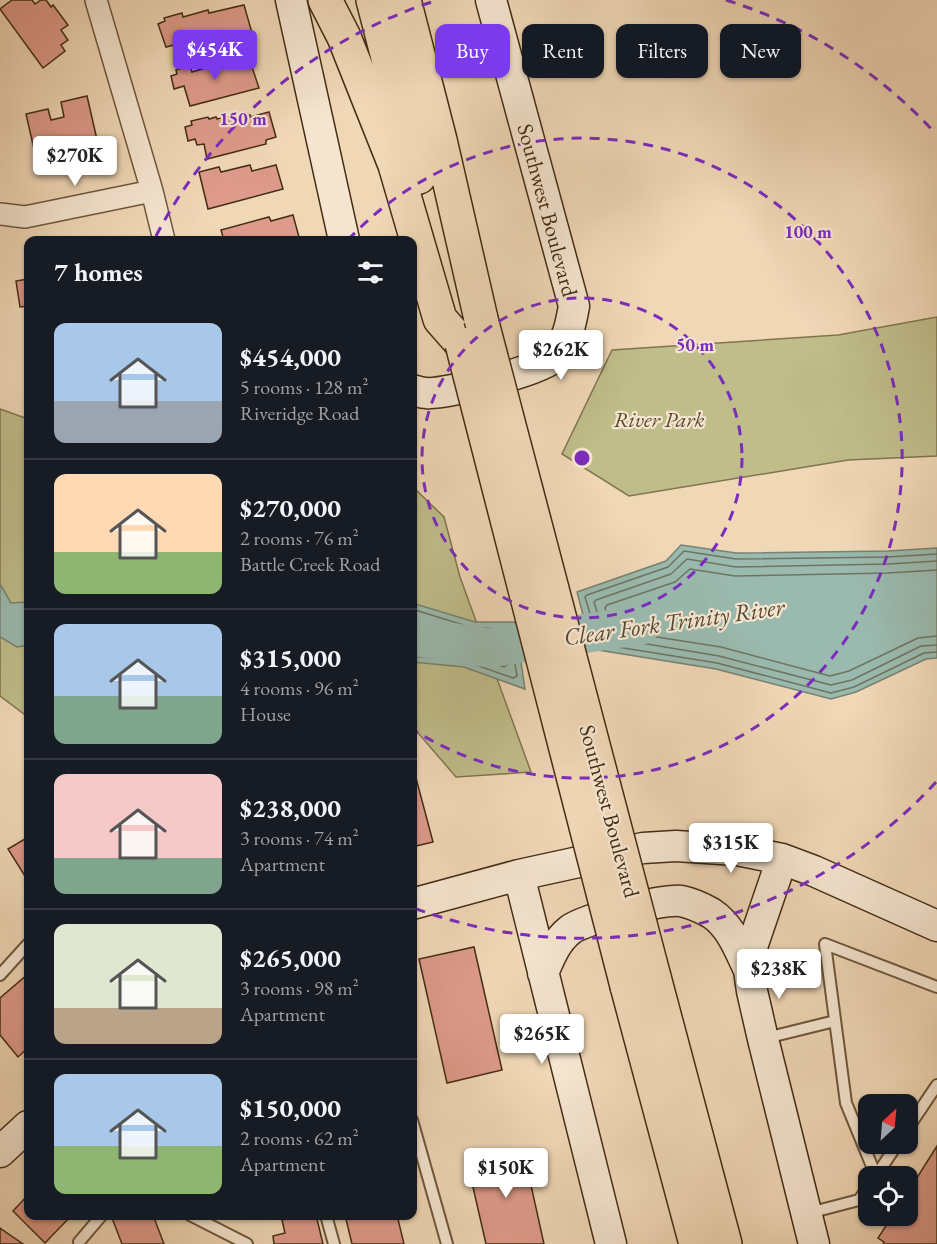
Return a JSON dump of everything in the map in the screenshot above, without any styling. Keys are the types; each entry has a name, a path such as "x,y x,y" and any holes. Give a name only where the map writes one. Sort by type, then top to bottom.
{"highway":[{"path":"325,0 344,37 395,165 416,236"},
{"name":"Southwest Boulevard","path":"373,0 472,332 636,985 696,1244"},
{"name":"Southwest Boulevard","path":"404,0 440,140 472,332"},
{"path":"427,0 440,140"},
{"path":"417,240 440,319 472,332"},
{"path":"636,985 625,1018 674,1244"},
{"name":"Southwest Boulevard","path":"636,985 725,1244"}],"street":[{"path":"96,0 163,236"},
{"path":"291,0 343,236"},
{"name":"Southwest Boulevard","path":"417,391 427,393 451,390 531,369 554,358 570,330 574,306 491,0"},
{"path":"0,214 25,218 152,191"},
{"path":"417,903 519,875 643,848 676,846 737,850 782,860 937,926"},
{"path":"749,970 753,944 782,860"},
{"path":"519,875 611,1244"},
{"path":"543,973 561,939 578,926 663,902 681,901 697,906 723,923 733,936 749,970 763,1039 814,1244"},
{"path":"0,1152 24,1130"}],"lane":[{"path":"872,1166 846,1103 825,944 937,987"},
{"path":"0,975 24,948"},
{"path":"763,1039 835,1021"},
{"path":"918,1113 937,1085"},
{"path":"417,1138 447,1244"},
{"path":"806,1214 858,1200"},
{"path":"79,1243 98,1220"},
{"path":"200,1220 247,1244"},
{"path":"327,1220 334,1244"}],"green space":[{"name":"River Park","path":"937,317 937,456 848,460 629,496 562,454 612,350 838,335"},
{"path":"0,409 24,418 24,714 0,696"},
{"path":"417,491 444,517 460,577 531,772 456,777 417,733"}],"water":[{"path":"681,545 736,553 937,548 937,658 926,659 856,692 831,699 716,669 592,649 577,592 666,561"},
{"path":"0,584 11,603 24,602 24,646 17,647 0,637"},
{"path":"417,605 475,622 515,622 525,689 464,667 417,662"}],"building":[{"path":"12,0 32,0 35,4 46,0 51,7 53,5 68,25 61,30 68,40 61,45 65,51 43,68 0,9"},
{"path":"244,5 252,33 181,54 178,44 166,47 158,24 165,21 164,18 182,13 183,17 208,10 209,13"},
{"path":"231,60 232,66 250,61 259,88 190,106 184,86 174,89 171,76 177,74 176,70 190,65 192,72"},
{"path":"87,96 101,157 39,171 26,114 48,109 51,120 64,117 61,102"},
{"path":"269,112 276,137 266,140 266,144 207,159 204,144 197,145 195,139 188,141 185,127 192,125 191,121 236,115 237,118 250,115 250,117"},
{"path":"250,165 252,171 276,165 283,189 208,209 199,172 219,167 221,172"},
{"path":"293,215 299,236 223,236 221,230 269,217 271,221"},
{"path":"24,280 24,306 20,307 16,281"},
{"path":"417,782 433,842 417,846"},
{"path":"24,839 24,875 8,849"},
{"path":"474,947 502,1070 447,1083 419,959"},
{"path":"24,977 24,1052 18,1057 0,1035 0,998"},
{"path":"937,1146 937,1244 883,1244 884,1242 878,1238 886,1226 918,1226 918,1176"},
{"path":"523,1149 544,1244 486,1244 467,1161"},
{"path":"24,1199 24,1220 67,1220 45,1243 13,1211"},
{"path":"113,1220 155,1220 164,1244 122,1244"},
{"path":"282,1220 317,1220 323,1244 274,1244 273,1236 285,1233"},
{"path":"346,1220 398,1220 404,1244 352,1244"},
{"path":"0,1228 23,1244 0,1244"}],"waterway":[{"name":"Clear Fork Trinity River","path":"417,637 488,648 641,625"}]}
